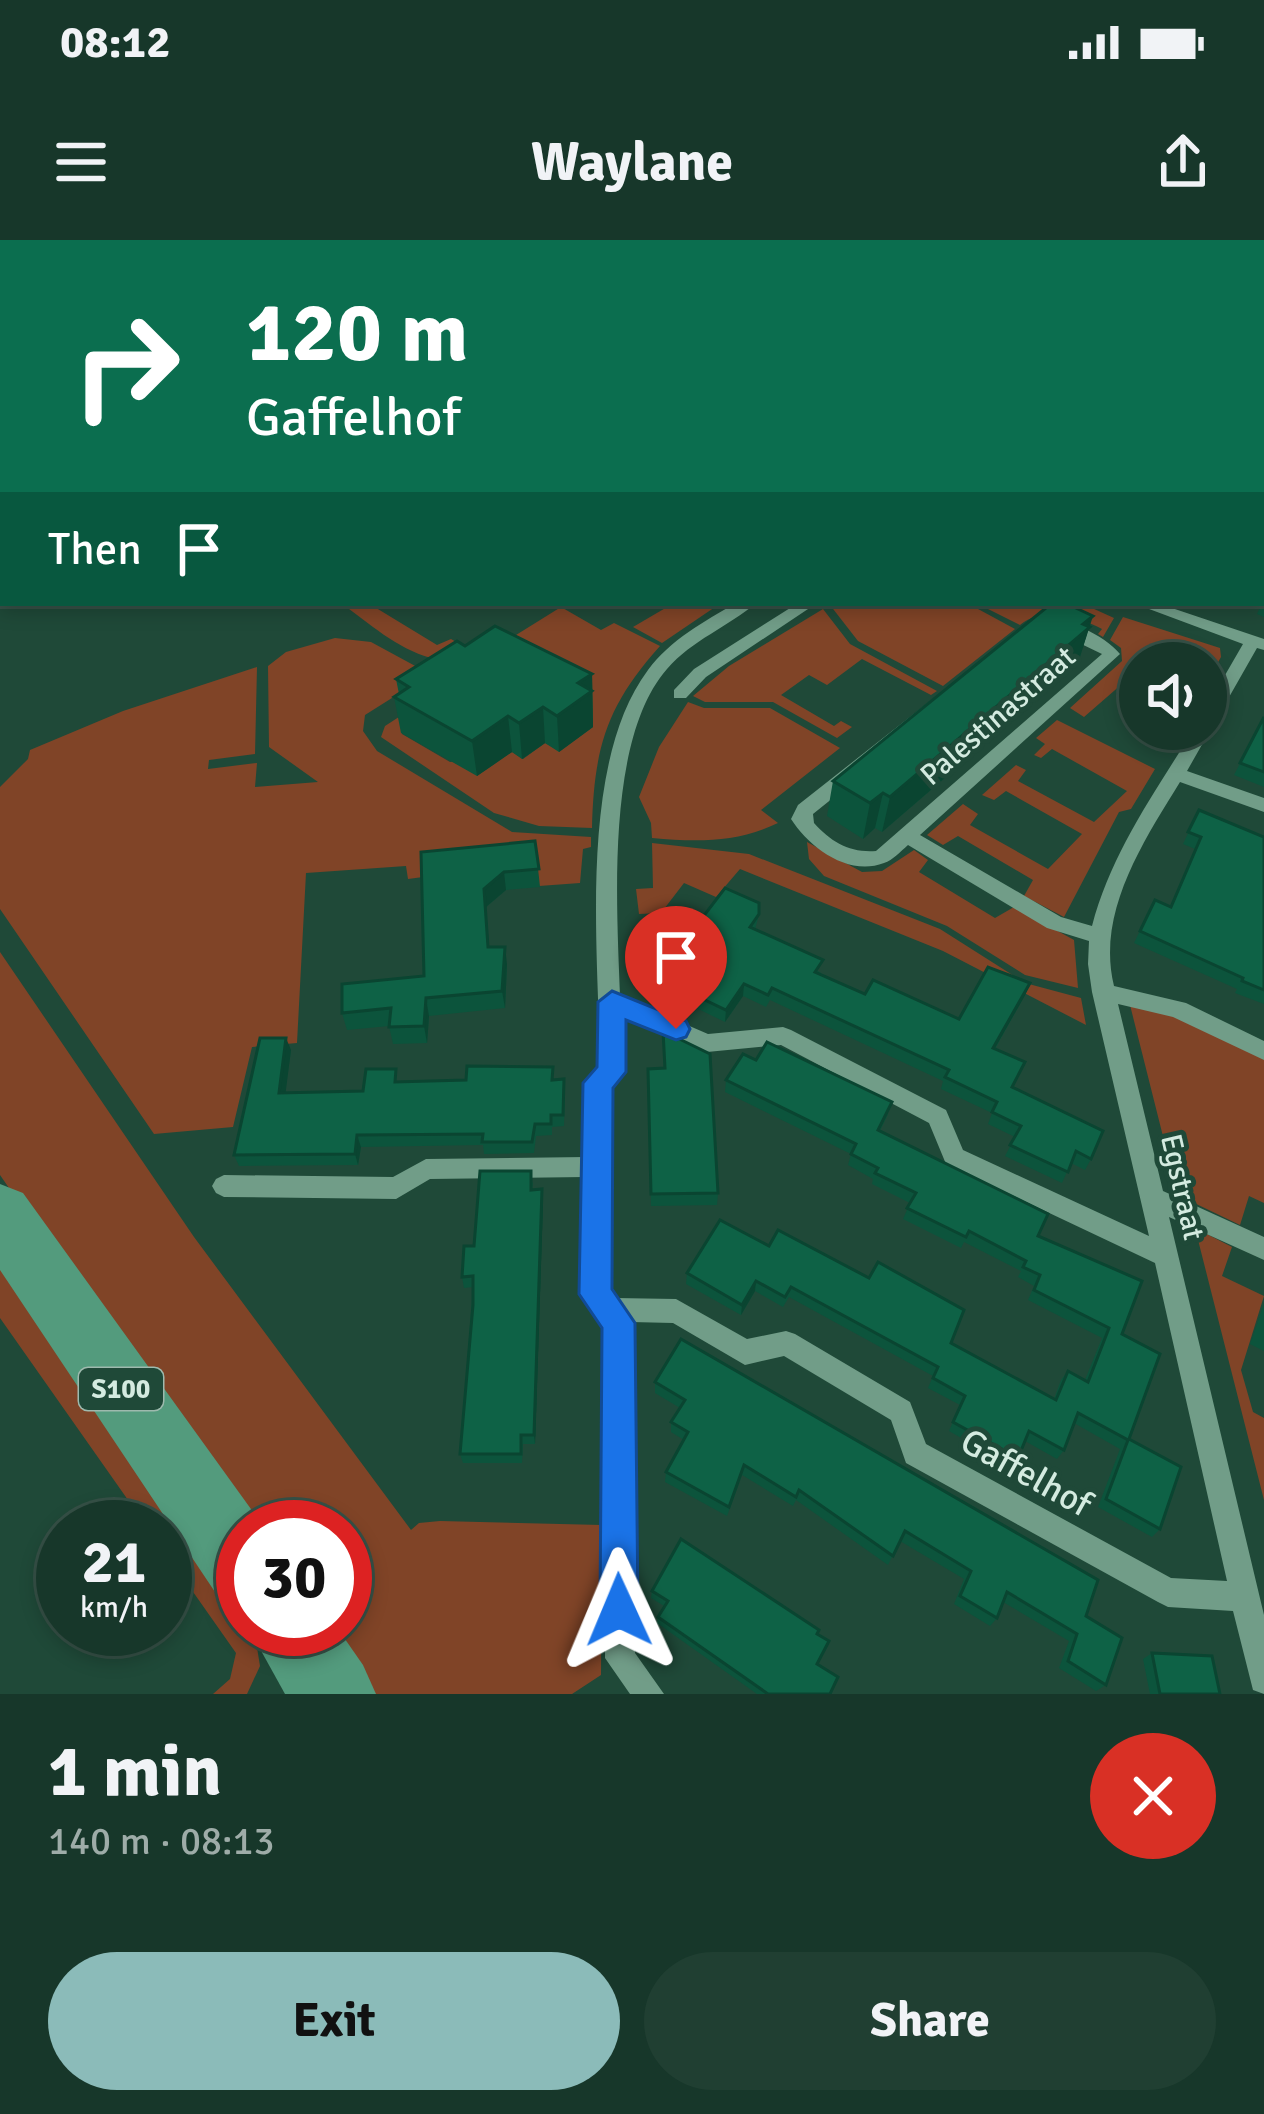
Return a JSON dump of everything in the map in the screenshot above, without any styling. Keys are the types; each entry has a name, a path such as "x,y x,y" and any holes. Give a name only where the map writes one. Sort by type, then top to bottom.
{"main road":[{"name":"S100","path":"0,1214 216,1525"},
{"path":"308,1656 334,1694"}],"street":[{"path":"649,1694 620,1658 618,1323 596,1294 598,1083 611,1072 610,833 625,729 652,676 675,652 743,606"},
{"path":"680,694 700,673 804,606"},
{"path":"1150,606 1258,643"},
{"path":"720,620 751,638"},
{"name":"Palestinastraat","path":"1055,621 1110,649 1107,662 908,836 869,862 853,859 806,830 801,819 806,810 1034,624 1055,621"},
{"name":"Egstraat","path":"1227,691 1258,643"},
{"name":"Egstraat","path":"1190,750 1112,888 1098,936 1102,992 1264,1679"},
{"path":"1177,774 1264,805"},
{"path":"908,836 1054,922 1098,936"},
{"path":"1102,992 1178,1009 1264,1051"},
{"path":"612,1002 707,1042 783,1036 938,1117 955,1157 1163,1255"},
{"path":"224,1186 396,1188 426,1169 596,1167"},
{"path":"1150,1197 1264,1249"},
{"name":"Gaffelhof","path":"609,1310 676,1312 746,1352 786,1343 902,1411 916,1453 1168,1592 1244,1597"}],"shaded area":[{"path":"345,606 373,606 437,645 451,639 456,642 431,658 395,642"},
{"path":"669,606 717,606 662,643 633,627"},
{"path":"831,606 973,606 1015,629 943,686 858,641"},
{"path":"982,606 1088,606 1114,618 1103,637 1098,634 1102,629 1073,618 1040,616 1020,625"},
{"path":"561,607 601,630 614,623 660,646 627,689 606,730 592,828 539,826 494,813 381,737 385,726 402,715 402,734 450,762 512,752 523,759 545,743 560,751 500,645"},
{"path":"823,609 850,644 937,691 931,695 862,659 827,685 809,675 781,695 834,726 841,721 852,727 837,738 773,702 705,702 693,696 729,666"},
{"path":"1123,617 1201,642 1119,642 1119,647 1110,640"},
{"path":"335,638 371,642 430,674 365,715 363,731 377,751 512,832 591,837 591,847 583,849 580,883 539,886 537,862 408,879 406,866 306,873 297,1043 252,1047 233,1127 154,1134 0,909 0,787 28,759 30,750 123,711 257,667 255,754 209,760 208,769 257,763 255,787 318,782 269,747 268,666 286,652"},
{"path":"1119,664 1119,687 1084,717 1070,708"},
{"path":"688,702 704,708 770,708 840,748 761,810 778,823 716,840 652,838 639,797 659,747"},
{"path":"1057,720 1155,769 1131,809 1119,812 1064,917 1024,896 1033,880 958,836 943,845 927,835 963,804 978,814 970,825 1048,869 1082,834 1006,791 994,800 982,795 1016,765 1026,770 1018,781 1094,822 1127,791 1052,749 1041,758 1034,755 1045,744 1036,738"},
{"path":"807,842 862,872 882,871 914,850 928,860 919,872 995,918 1014,907 1074,940 1078,988 1025,975 947,926 824,876 809,859"},
{"path":"652,843 749,854 940,929 1025,983 1081,998 1086,1025 943,951 740,869 716,897 684,883 661,913 639,914 636,889 653,888"},
{"path":"0,952 194,1237 411,1530 419,1523 440,1521 602,1525 601,1675 572,1694 364,1694 337,1656 372,1656 372,1500 225,1500 0,1175"},
{"path":"1129,1001 1153,1006 1264,1057 1264,1203 1249,1196 1240,1225 1188,1200 1185,1189 1176,1188"},
{"path":"1195,1228 1232,1247 1222,1276 1264,1296 1241,1370 1253,1412 1264,1418 1264,1500"},
{"path":"0,1256 167,1500 128,1500 0,1318"},
{"path":"192,1536 216,1571 216,1625 192,1590"},
{"path":"235,1656 258,1656 260,1666 247,1694 213,1694 230,1679"}],"building":[{"path":"1048,606 1071,606 1093,616 1083,624 1090,627 890,797 883,793 870,803 833,781"},
{"path":"495,626 592,674 578,683 592,691 557,716 543,707 519,723 508,716 472,741 394,697 409,687 396,679 457,641 465,646"},
{"path":"1264,717 1264,772 1240,763"},
{"path":"1199,810 1264,837 1264,990 1140,931 1155,900 1171,907 1201,837 1188,832"},
{"path":"535,841 539,869 504,872 484,889 488,947 505,947 502,991 426,998 424,1026 389,1027 391,1008 342,1013 342,984 424,976 421,852"},
{"path":"725,888 759,903 759,914 750,927 823,960 815,972 865,994 873,980 959,1019 988,967 1030,983 993,1048 1025,1062 1012,1087 1103,1131 1091,1159 1076,1151 1068,1172 1010,1145 1021,1126 992,1112 997,1102 945,1077 949,1070 772,988 768,995 744,984 726,1010 657,977"},
{"path":"663,1031 710,1054 718,1193 651,1194 648,1069 665,1068"},
{"path":"260,1038 286,1038 279,1093 363,1091 366,1069 396,1069 395,1082 466,1080 467,1066 553,1067 552,1080 564,1079 563,1115 551,1115 551,1124 535,1124 532,1142 482,1142 483,1134 357,1135 355,1154 234,1155"},
{"path":"767,1042 892,1102 878,1130 1048,1214 1038,1236 1142,1281 1122,1334 1160,1354 1129,1439 1181,1467 1160,1529 1106,1499 1128,1440 1078,1413 1064,1450 1029,1431 1018,1458 953,1422 965,1396 933,1378 938,1367 791,1287 785,1297 756,1281 742,1305 687,1273 720,1220 769,1246 778,1230 869,1278 878,1262 964,1310 951,1343 1056,1400 1068,1371 1088,1382 1109,1328 1034,1290 1040,1275 1023,1267 1026,1261 969,1231 966,1237 907,1208 916,1193 875,1173 878,1168 851,1154 856,1144 726,1080 743,1054 756,1060"},
{"path":"480,1171 531,1171 531,1190 542,1189 534,1435 521,1435 521,1454 460,1454 473,1305 473,1276 462,1277 464,1246 474,1246"},
{"path":"681,1339 1098,1580 1086,1616 1122,1638 1106,1685 1068,1661 1077,1634 1007,1592 997,1618 960,1596 971,1571 905,1531 893,1556 799,1490 796,1497 744,1465 729,1507 666,1472 688,1432 671,1422 685,1400 655,1382"},
{"path":"681,1539 819,1630 817,1634 829,1641 817,1664 838,1677 830,1694 768,1694 658,1617 668,1601 652,1591"},
{"path":"1152,1653 1212,1656 1220,1694 1160,1694"}],"route":[{"path":"619,1610 618,1323 596,1294 598,1083 611,1072 612,1002 676,1029"}]}
